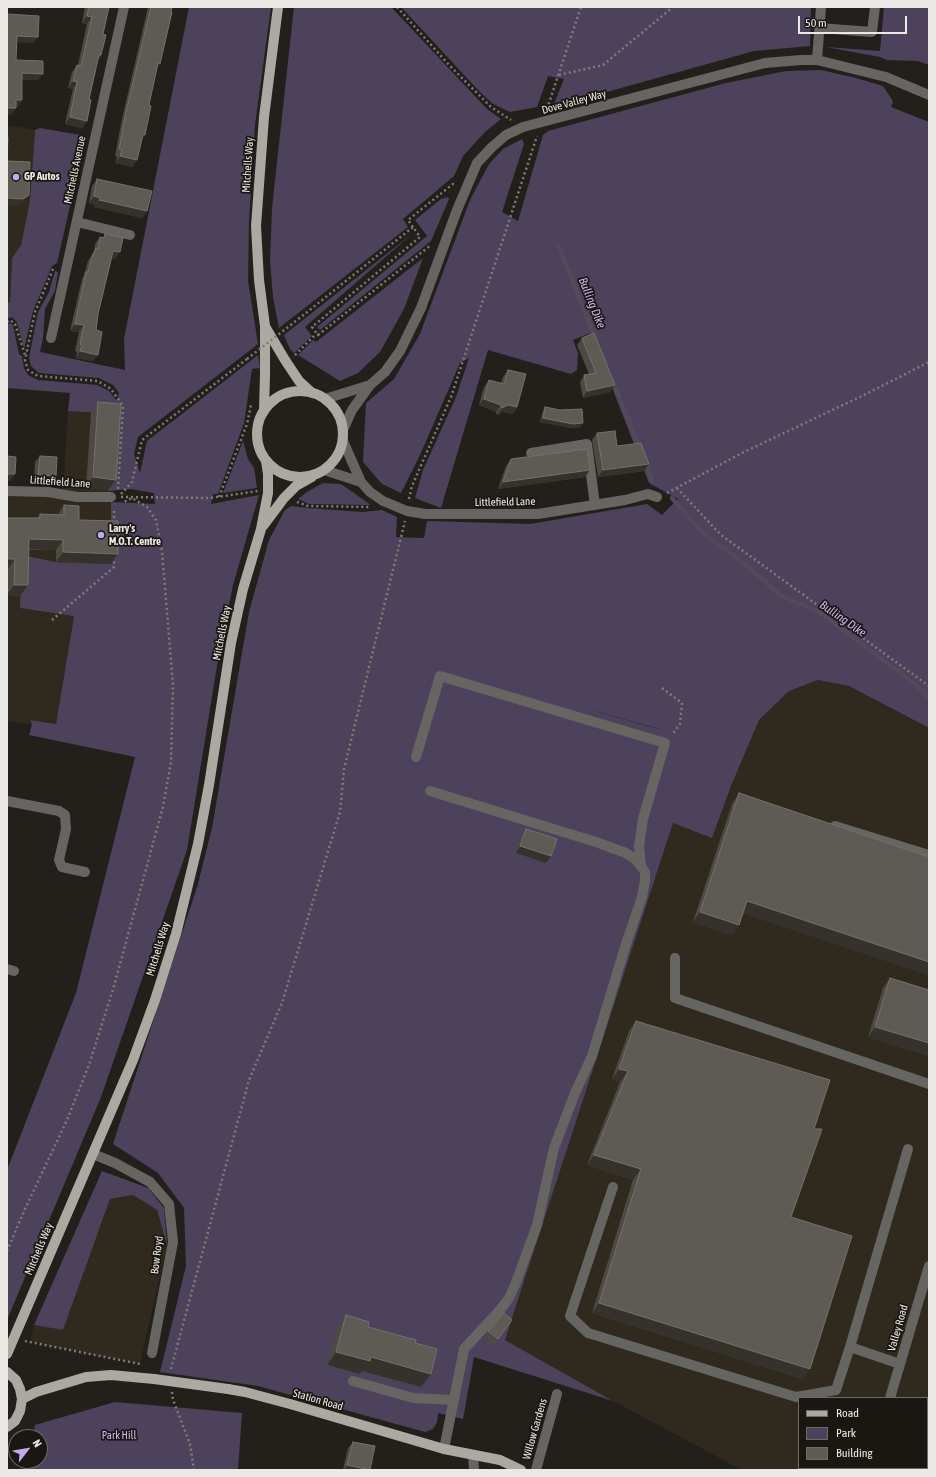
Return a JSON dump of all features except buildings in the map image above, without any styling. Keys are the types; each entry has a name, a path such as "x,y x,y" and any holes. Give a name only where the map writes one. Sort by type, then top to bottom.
{"main road":[{"name":"Mitchells Way","path":"264,411 266,374 265,326 259,280 256,226 264,117 278,7"},
{"name":"Mitchells Way","path":"265,326 299,381 312,393"},
{"path":"299,391 312,393 325,399 334,408 340,418 343,430 343,441 333,462 324,470 314,475 304,477 286,475 279,472 266,461 257,438 258,424 264,411 273,400 285,394 299,391"},
{"name":"Mitchells Way","path":"7,1354 132,1060 155,1000 176,934 198,844 209,785 231,643 243,589 261,529 268,493 266,461"},
{"name":"Mitchells Way","path":"261,529 284,498 296,486 314,475"},
{"path":"7,1372 16,1380 22,1399 20,1411 15,1420 7,1427"},
{"name":"Station Road","path":"22,1399 36,1392 86,1377 111,1375 245,1392 444,1449 500,1460 520,1470"}],"street":[{"name":"Mitchells Avenue","path":"51,338 77,222 90,155 124,7"},
{"path":"817,60 821,7"},
{"path":"819,28 872,32 874,7"},
{"name":"Dove Valley Way","path":"343,430 352,410 370,385 385,372 400,351 421,308 457,210 477,163 506,135 523,128 765,63 817,60 886,77 929,95"},
{"path":"77,222 130,235"},
{"name":"Dove Valley Way","path":"325,399 370,385"},
{"name":"Littlefield Lane","path":"343,441 360,482 370,492 383,501 407,511 425,514 538,514 625,500 648,494 657,497"},
{"path":"531,453 587,444 595,505"},
{"name":"Littlefield Lane","path":"324,470 360,482"},
{"name":"Littlefield Lane","path":"7,491 48,492 77,497 114,497"},
{"path":"416,757 440,676 665,743 643,820 639,846 641,866"},
{"path":"430,791 626,853 635,859 641,866 644,872 645,881 642,898 625,947 592,1056 575,1093 554,1148 537,1225 515,1285 509,1298 500,1310 464,1349 444,1449"},
{"path":"7,801 59,811 66,814 66,829 59,860 62,867 85,872"},
{"path":"824,822 929,855"},
{"path":"675,958 675,998 929,1084"},
{"path":"613,1187 570,1316 588,1333 796,1397 836,1390 908,1149"},
{"name":"Bow Royd","path":"93,1154 115,1163 150,1182 169,1204 173,1242 152,1353"},
{"name":"Valley Road","path":"890,1397 929,1266"},
{"path":"850,1347 900,1364"},
{"path":"353,1381 413,1398 454,1400"},
{"name":"Willow Gardens","path":"536,1470 557,1394"},
{"path":"473,1455 474,1470"}],"path":[{"path":"396,7 450,66 491,107 513,121 508,123"},
{"path":"581,7 559,75 603,65 673,7"},
{"path":"171,1372 249,1080 282,1003 340,812 344,769 412,486 451,397 536,138"},
{"path":"318,335 312,327 420,237 408,220 453,184 457,184 454,192"},
{"path":"114,497 132,482 142,440 306,313 413,227"},
{"path":"285,360 294,356 313,337 318,335 433,243"},
{"path":"67,263 53,268 35,312 25,360 28,370 38,376 98,381 111,389 123,406 114,497"},
{"path":"7,322 10,320 15,324 26,356"},
{"path":"657,497 678,488 740,454 864,395 929,362"},
{"path":"219,497 247,424 251,404"},
{"path":"678,488 721,535 929,686"},
{"path":"114,497 210,498 259,491 268,493"},
{"path":"114,530 114,508 132,498"},
{"path":"7,1251 67,1120 89,1066 114,986 163,807 170,762 173,685 162,551 156,520 147,507 132,498"},
{"path":"284,498 308,506 371,507 376,506 383,501"},
{"path":"52,620 114,567 114,552"},
{"path":"662,688 682,703 680,724 665,743"},
{"path":"13,1339 140,1364 154,1380"},
{"path":"172,1386 173,1400 190,1444 194,1470"}],"shaded area":[{"path":"7,125 35,130 30,200 21,245 12,258 10,303 7,302"},
{"path":"68,411 114,414 108,491 111,502 111,564 56,562 22,555 74,616 56,724 30,720 32,724 7,721 7,495 58,496 63,485"},
{"path":"818,680 849,686 929,728 929,1470 742,1470 613,1401 505,1340 673,823 712,837 731,786 759,720 789,691"},
{"path":"133,1195 157,1210 167,1245 140,1364 30,1342 34,1325 63,1330 110,1199"}],"green space":[{"path":"189,7 271,7 255,125 249,221 248,281 258,344 138,437 134,454 140,473 147,441 258,355 260,368 252,369 244,423 218,494 213,494 211,504 259,495 233,585 217,666 187,850 101,1097 7,1320 7,1170 76,993 135,757 29,735 32,724 30,720 56,724 74,616 20,608 22,555 56,562 111,564 111,502 155,504 154,493 130,489 108,491 114,414 68,411 70,393 7,388 7,325 10,323 13,325 19,354 22,356 24,368 28,375 38,380 97,385 109,391 117,401 119,393 113,385 99,378 39,373 31,366 29,358 38,312 49,292 55,271 58,272 55,291 45,309 43,338 40,352 125,370 124,339"},
{"path":"294,7 391,7 487,109 501,119 485,132 463,156 454,176 403,219 408,227 279,328 273,297 270,260 272,208"},
{"path":"401,7 811,7 810,46 754,51 560,105 554,104 564,79 548,76 537,107 510,112 493,104 479,91"},
{"path":"884,7 929,7 929,65 918,61 887,60 880,57 826,47 880,51"},
{"path":"821,70 883,86 893,101 891,107 929,122 929,728 849,686 818,680 789,691 759,720 731,786 712,838 673,823 505,1340 613,1401 474,1357 463,1419 438,1413 437,1422 433,1429 425,1432 258,1386 160,1372 186,1266 184,1208 158,1173 113,1144 198,884 212,828 249,612 269,540 285,510 291,506 363,512 382,510 397,517 396,537 424,538 427,521 530,524 647,504 662,515 678,499 649,483 591,333 573,340 578,353 577,370 571,374 488,350 441,508 415,498 423,470 456,397 469,358 460,363 420,455 401,493 382,484 363,462 366,403 394,379 420,334 470,200 489,164 503,149 522,139 524,144 502,212 518,221 543,135 548,131 726,83 786,71","holes":["570,704 663,730 647,726"]},
{"path":"40,128 86,136 57,263 52,266 33,311 24,349 17,322 12,317 7,319 7,302 10,302 12,258 21,245 30,200 35,130"},
{"path":"448,197 449,199 431,241 320,330 317,327 427,236 415,220 441,199"},
{"path":"413,233 305,327 312,336 294,353 290,349 284,335"},
{"path":"423,258 404,309 380,352 358,373 340,381 298,355 313,340 316,342"},
{"path":"243,441 248,459 254,468 257,488 223,493"},
{"path":"323,483 341,484 371,505 309,504 298,499"},
{"path":"102,1171 148,1188 164,1208 167,1245 157,1210 133,1195 110,1199 63,1330 34,1325"},
{"name":"Park Hill","path":"115,1402 242,1413 238,1470 25,1470 48,1469 48,1429 34,1429 35,1425"}],"waterway":[{"name":"Bulling Dike","path":"558,244 595,338"},
{"name":"Bulling Dike","path":"613,382 640,449"},
{"name":"Bulling Dike","path":"645,461 652,481"},
{"name":"Bulling Dike","path":"672,498 703,533 750,568 781,596 819,612 915,684 929,698"}],"place":[{"name":"GP Autos","path":"16,177"},
{"name":"Larry's M.O.T. Centre","path":"101,535"}]}
